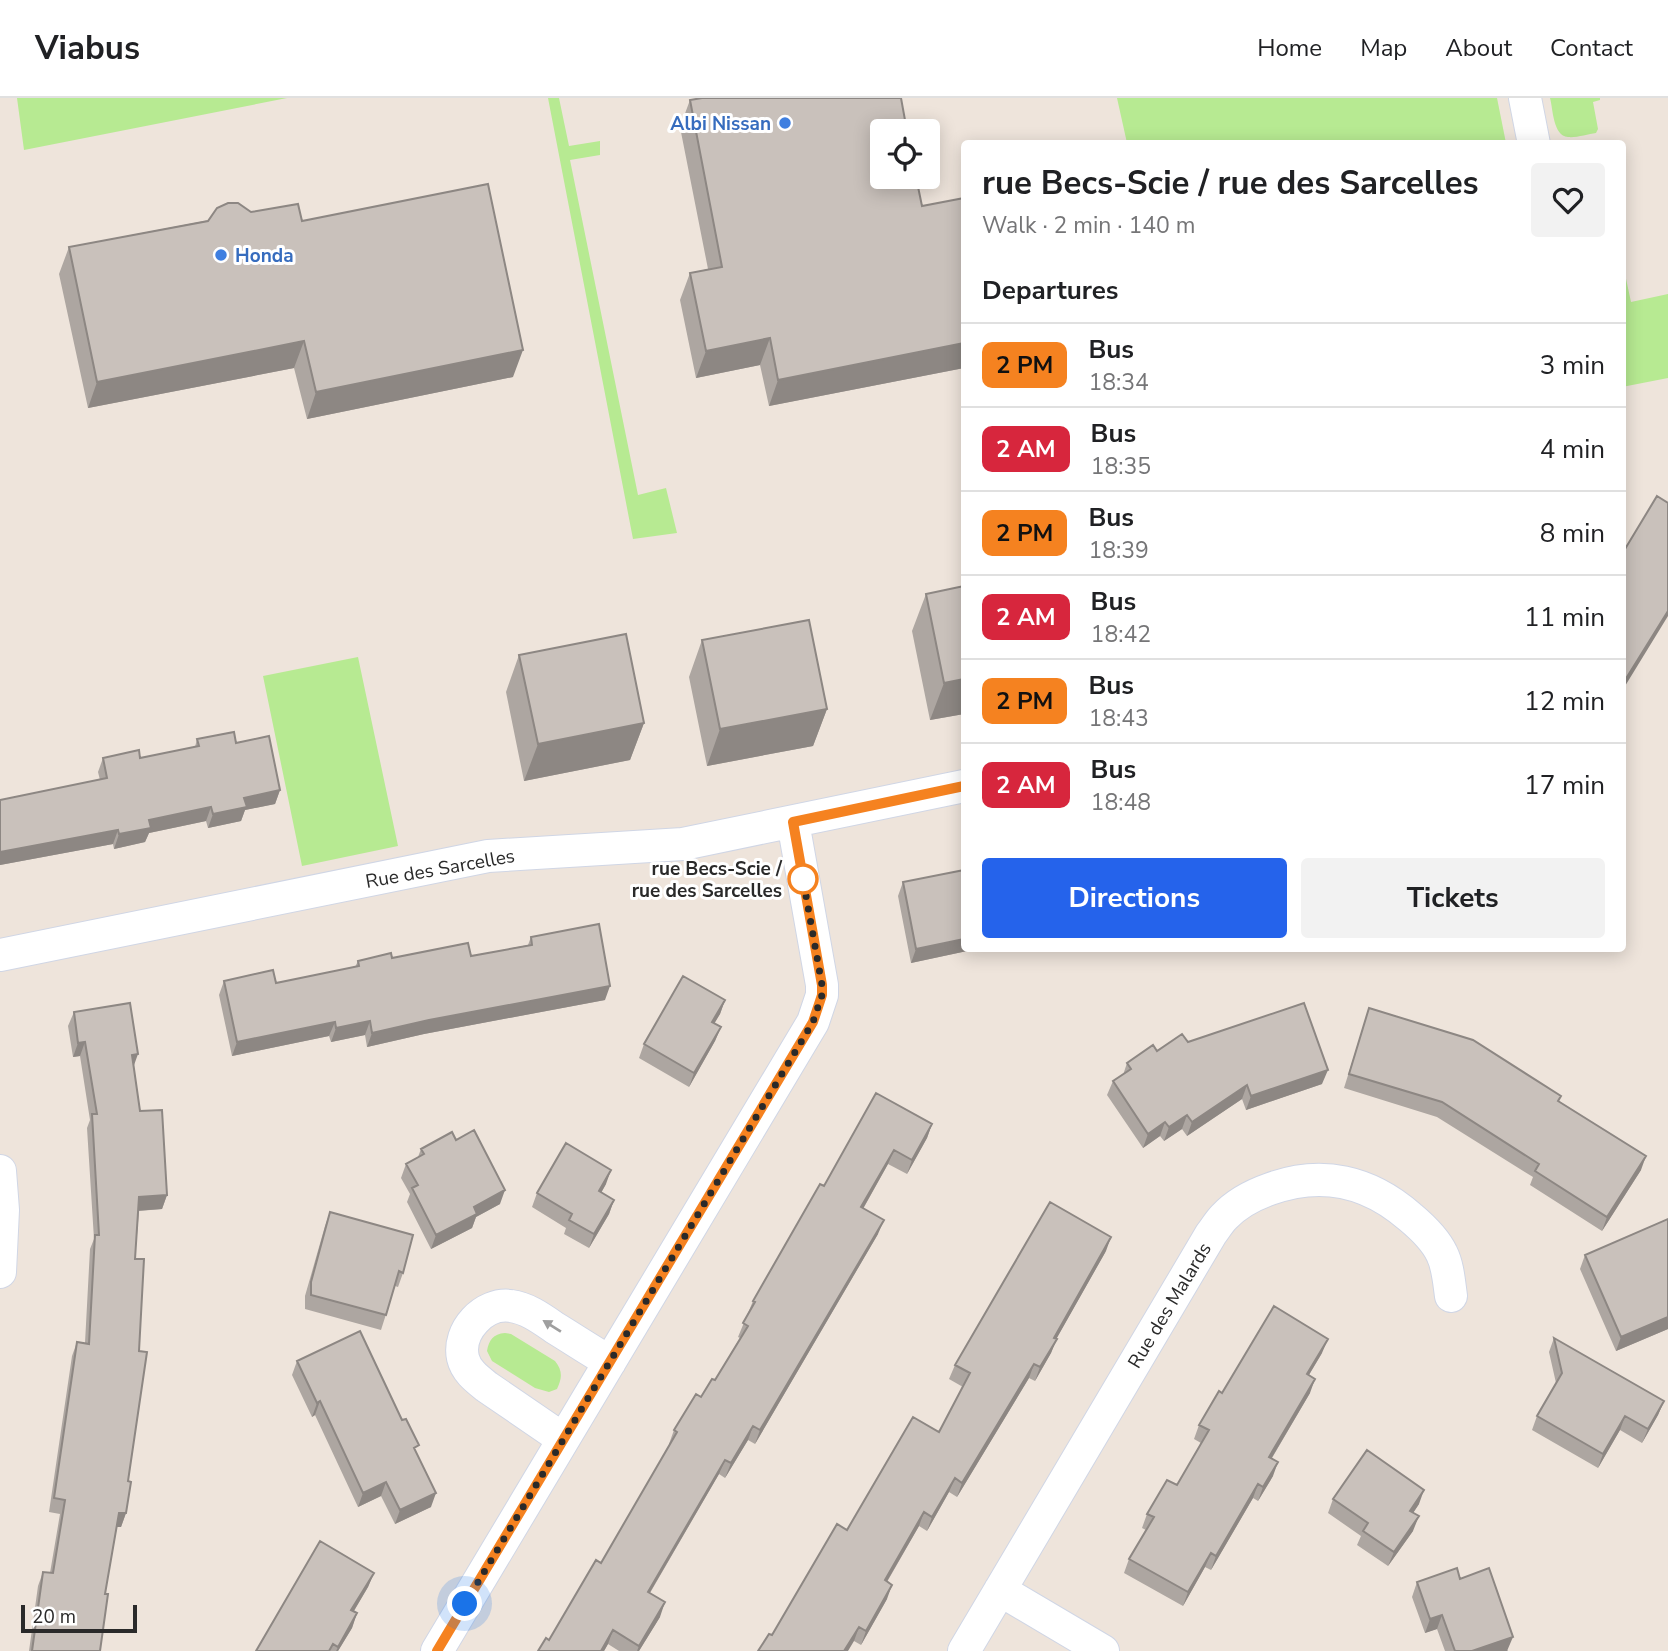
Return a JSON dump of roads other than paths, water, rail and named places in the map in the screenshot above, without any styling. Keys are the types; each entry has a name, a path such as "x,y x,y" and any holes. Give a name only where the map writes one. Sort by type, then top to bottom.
{"street":[{"path":"1525,98 1533,140"},
{"name":"Rue des Sarcelles","path":"0,955 488,856 683,844 961,787"},
{"path":"436,1651 813,1022 822,995 820,969 793,822"},
{"path":"0,1171 3,1210 0,1272"},
{"name":"Rue des Malards","path":"964,1651 1211,1234 1238,1205 1258,1193 1303,1180 1352,1183 1375,1192 1401,1209 1436,1243 1443,1255 1451,1296"},
{"path":"563,1439 487,1387 468,1369 463,1358 463,1345 472,1322 491,1310 512,1306 534,1315 610,1363"},
{"path":"1000,1590 1103,1651"}],"place":[{"name":"Albi Nissan","path":"785,123"},
{"name":"Honda","path":"221,255"},
{"name":"rue Becs-Scie / rue des Sarcelles","path":"803,879"}]}
